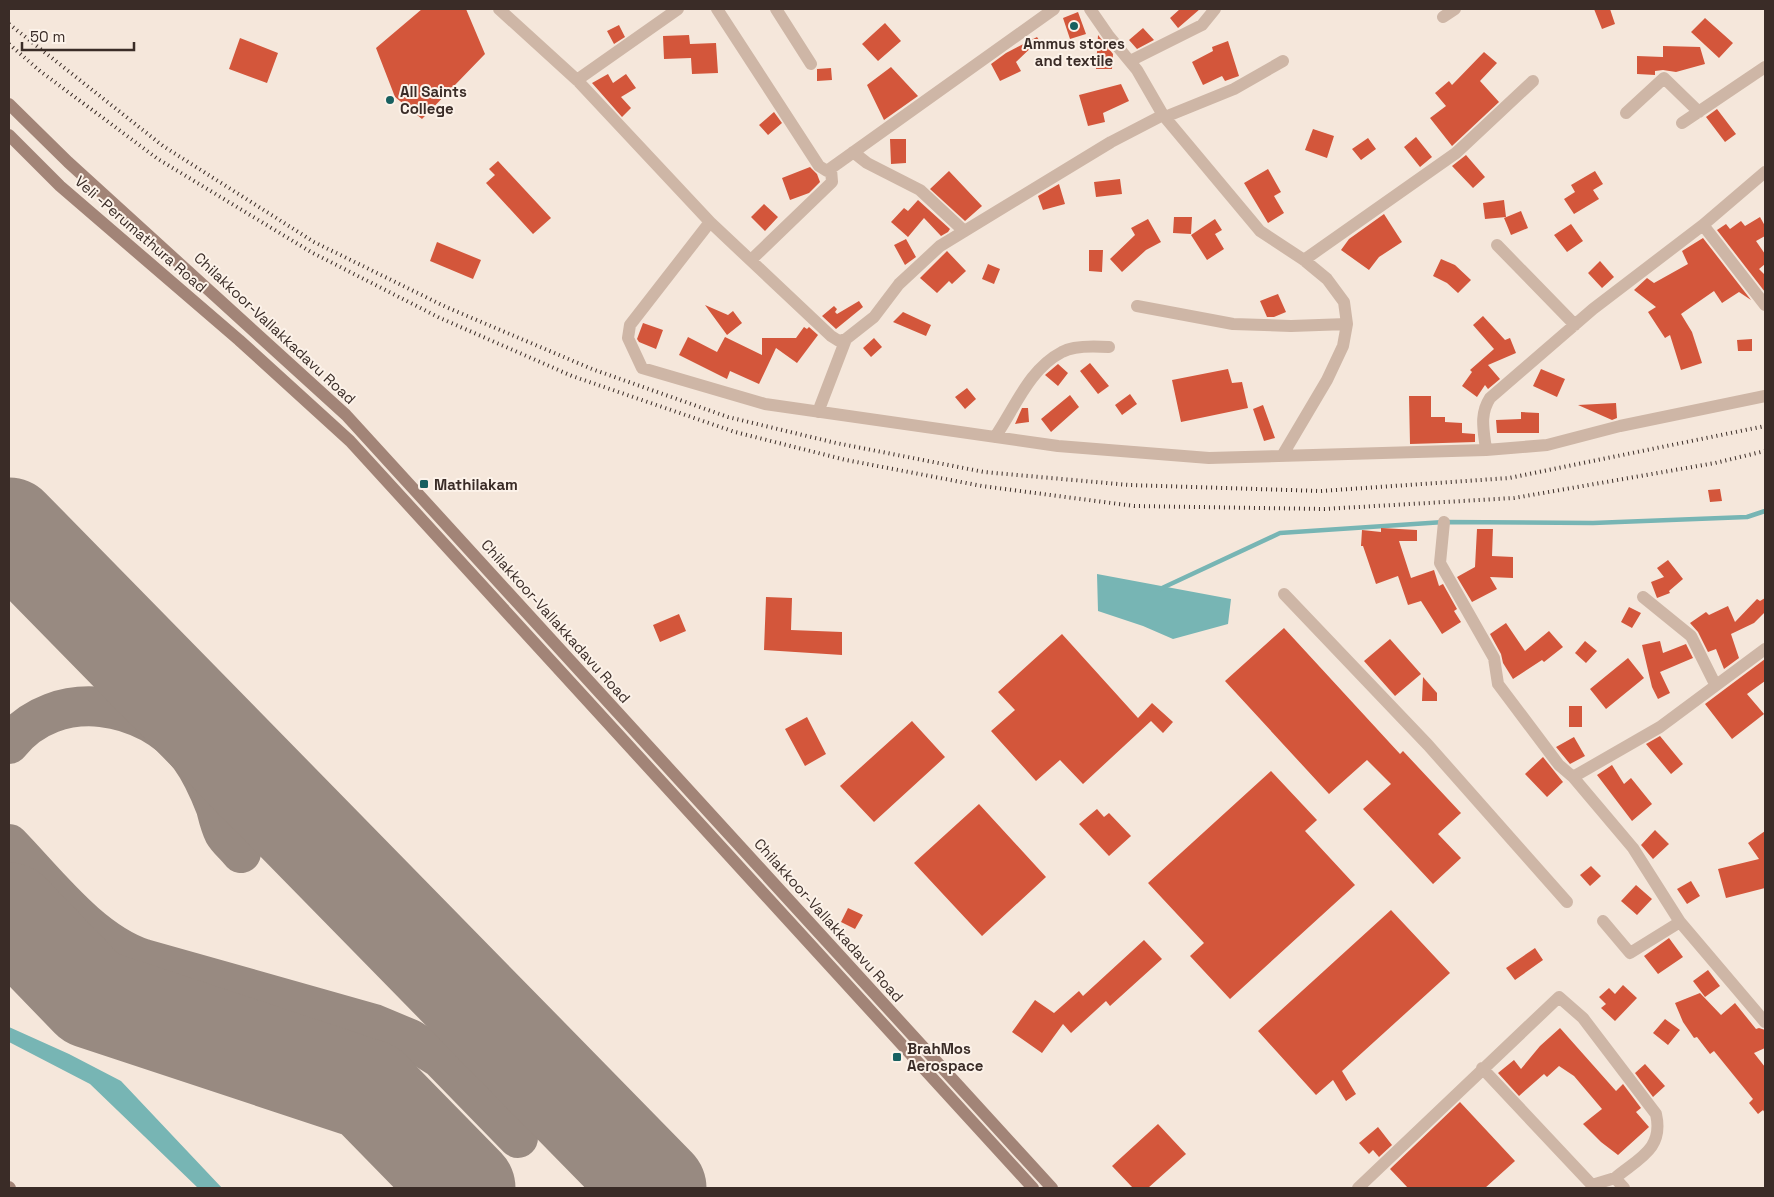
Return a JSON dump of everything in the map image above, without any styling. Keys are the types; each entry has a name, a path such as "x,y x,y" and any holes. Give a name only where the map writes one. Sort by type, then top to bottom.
{"main road":[{"name":"Chilakkoor-Vallakkadavu Road","path":"9,104 68,162 346,415 1052,1188"},
{"name":"Veli -Perumathura Road","path":"9,135 60,186 239,340 350,441 1033,1188"}],"street":[{"path":"499,9 577,80 710,222 831,336 839,341 846,339 874,317 899,284 940,246 1111,142 1164,116 1234,89 1283,61"},
{"path":"577,80 678,9"},
{"path":"717,9 819,166 824,170 831,169 1054,9"},
{"path":"776,9 811,64"},
{"path":"1090,9 1130,62 1164,116 1260,231 1304,260 1327,279 1344,302 1347,324 1343,346 1327,380 1282,456"},
{"path":"1130,62 1202,25 1215,9"},
{"path":"1443,17 1455,9"},
{"path":"1682,123 1765,67"},
{"path":"1626,113 1664,78 1699,112"},
{"path":"1304,260 1456,153 1533,81"},
{"path":"853,152 867,163 920,190 964,231"},
{"path":"751,260 832,182 831,169"},
{"path":"1486,450 1482,419 1484,407 1490,398 1575,325 1703,225 1765,172"},
{"path":"710,222 630,325 628,338 642,368 765,404 1058,446 1209,458 1486,450 1547,445 1620,426 1765,396"},
{"path":"1703,225 1765,305"},
{"path":"1497,245 1575,325"},
{"path":"1137,306 1233,324 1291,326 1347,324"},
{"path":"818,412 846,339"},
{"path":"995,437 1006,422 1015,400 1042,368 1063,351 1091,346 1109,346"},
{"path":"1444,522 1440,563 1494,658 1498,684 1559,765 1573,777 1633,848 1680,922 1765,1022"},
{"path":"1284,594 1428,745 1567,902"},
{"path":"1643,598 1691,636 1715,684"},
{"path":"1573,777 1660,726 1715,684 1765,650"},
{"path":"1603,921 1630,952 1680,922"},
{"path":"1358,1188 1482,1068 1559,997 1583,1018 1656,1114 1659,1128 1655,1144 1615,1178 1592,1184 1482,1068"},
{"path":"1615,1178 1624,1188"}],"water":[{"path":"1097,574 1231,599 1228,624 1173,639 1143,626 1098,611"},
{"path":"9,1027 69,1054 121,1081 222,1188 198,1188 90,1084 9,1042"}],"building":[{"path":"422,9 466,9 485,54 422,119 395,97 376,48"},
{"path":"1180,9 1200,9 1178,28 1170,18"},
{"path":"1594,9 1610,9 1615,24 1602,29"},
{"name":"Ammus stores and textile","path":"1078,12 1086,34 1070,39 1063,18"},
{"path":"1705,18 1733,43 1719,58 1691,32"},
{"path":"885,23 901,41 878,61 862,44"},
{"path":"619,25 625,37 614,44 607,31"},
{"path":"1143,28 1154,40 1137,49 1129,40"},
{"path":"689,35 690,44 716,43 718,73 692,74 691,58 664,59 663,36"},
{"path":"1098,35 1113,54 1112,69 1096,69"},
{"path":"1037,37 1039,40 1016,62 1021,71 1000,81 991,64 1006,53"},
{"path":"240,38 278,53 267,83 229,69"},
{"path":"1228,41 1239,76 1225,81 1222,76 1203,85 1192,62 1213,51 1212,47"},
{"path":"1663,46 1700,47 1705,64 1676,72 1663,70 1655,71 1655,75 1637,74 1637,56 1663,57"},
{"path":"1484,52 1497,63 1480,81 1499,102 1452,146 1430,118 1446,106 1435,93 1449,81 1452,85"},
{"path":"891,67 918,96 884,120 867,85"},
{"path":"831,68 832,80 817,81 817,69"},
{"path":"608,74 613,83 626,74 636,88 621,97 631,108 622,117 592,83"},
{"path":"1121,84 1129,101 1103,113 1105,122 1088,126 1079,95"},
{"path":"1717,109 1736,134 1725,142 1706,117"},
{"path":"774,112 782,123 768,135 759,125"},
{"path":"1313,129 1334,136 1327,158 1305,150"},
{"path":"1416,137 1432,157 1420,167 1404,147"},
{"path":"1368,138 1376,149 1361,160 1352,149"},
{"path":"890,139 906,139 906,163 891,164"},
{"path":"1466,155 1485,177 1473,188 1452,166"},
{"path":"498,161 551,218 533,234 486,183 495,175 489,169"},
{"path":"810,167 817,174 820,182 809,193 790,200 782,178"},
{"path":"1268,169 1281,192 1274,196 1284,213 1268,223 1244,183"},
{"path":"949,171 982,206 965,221 930,189"},
{"path":"1595,171 1603,184 1593,190 1599,199 1574,214 1564,199 1575,192 1571,185"},
{"path":"1120,179 1122,194 1096,197 1094,182"},
{"path":"1059,184 1065,204 1043,210 1038,196"},
{"path":"918,200 950,229 948,232 941,236 924,218 908,237 891,222 904,208 908,211"},
{"path":"1504,200 1506,217 1485,219 1483,203"},
{"path":"764,204 778,217 765,231 751,217"},
{"path":"1521,211 1528,228 1511,235 1504,218"},
{"path":"1384,214 1402,242 1379,257 1369,270 1341,250 1349,239"},
{"path":"1174,217 1192,217 1191,234 1173,233"},
{"path":"1760,217 1765,226 1765,236 1756,241 1765,254 1765,264 1759,269 1765,275 1765,292 1717,230 1726,224 1730,229 1741,221 1745,226"},
{"path":"1148,219 1161,242 1146,250 1122,272 1110,259 1135,235 1131,228"},
{"path":"1215,219 1222,230 1215,234 1224,249 1207,260 1191,235"},
{"path":"1571,224 1583,241 1567,252 1554,235"},
{"path":"1703,238 1751,300 1739,292 1722,303 1714,291 1681,314 1692,332 1702,363 1681,370 1670,335 1665,338 1648,312 1656,307 1634,290 1647,278 1654,283 1688,264 1682,251"},
{"path":"906,239 916,257 905,265 894,245"},
{"path":"437,242 481,260 473,279 430,261"},
{"path":"1089,250 1103,250 1102,272 1089,271"},
{"path":"947,251 966,271 952,284 949,281 937,293 920,278"},
{"path":"1441,259 1455,265 1471,280 1458,293 1447,283 1433,276"},
{"path":"1600,261 1614,277 1602,288 1588,273"},
{"path":"988,264 1000,269 994,284 982,279"},
{"path":"1278,294 1286,312 1274,317 1267,317 1260,301"},
{"path":"859,301 863,307 836,329 822,316 834,306 837,309 835,312 837,314"},
{"path":"705,305 728,315 733,311 742,323 727,335"},
{"path":"903,312 931,325 926,336 893,322"},
{"path":"1483,316 1505,340 1510,338 1516,353 1488,365 1500,379 1488,389 1485,385 1477,397 1462,386 1472,372 1470,370 1494,349 1473,325"},
{"path":"643,323 663,330 656,349 639,342 637,339"},
{"path":"804,327 807,329 809,327 818,335 797,363 776,348 759,384 730,371 727,379 679,355 688,337 717,352 725,337 762,355 762,338 796,338"},
{"path":"874,338 882,347 871,357 863,348"},
{"path":"1752,339 1752,351 1738,351 1737,340"},
{"path":"1090,363 1109,386 1098,394 1080,371"},
{"path":"1058,364 1068,373 1058,386 1045,375"},
{"path":"1228,369 1232,383 1242,382 1248,408 1181,422 1172,380"},
{"path":"1541,369 1565,379 1557,397 1533,386"},
{"path":"967,388 976,399 965,409 955,397"},
{"path":"1130,394 1137,404 1122,415 1115,405"},
{"path":"1070,395 1079,407 1051,432 1041,419"},
{"path":"1409,396 1431,396 1431,417 1445,417 1445,422 1462,423 1462,433 1475,434 1475,442 1410,444"},
{"path":"1616,403 1617,418 1612,420 1578,405"},
{"path":"1263,405 1275,438 1264,441 1253,409"},
{"path":"1022,408 1028,408 1029,422 1015,424"},
{"path":"1521,412 1539,413 1539,433 1497,433 1496,420 1521,419"},
{"path":"1720,489 1722,501 1710,502 1708,490"},
{"path":"1381,528 1417,530 1417,541 1399,541 1411,578 1434,570 1439,586 1443,584 1457,609 1454,611 1461,622 1442,634 1421,601 1408,605 1398,576 1376,584 1363,546 1361,546 1362,530 1381,532"},
{"path":"1477,529 1493,529 1492,556 1513,557 1513,578 1490,577 1497,589 1472,602 1457,577 1475,567"},
{"path":"1668,560 1683,579 1669,591 1670,593 1657,598 1651,582 1664,577 1657,568"},
{"path":"766,597 792,598 791,630 842,632 842,655 764,650"},
{"path":"1765,598 1765,612 1754,623 1731,634 1739,658 1724,669 1716,649 1708,652 1698,632 1690,623 1706,612 1709,615 1728,606 1735,622 1757,599 1760,601"},
{"path":"1629,607 1641,613 1632,628 1621,622"},
{"path":"679,614 686,631 660,642 653,625"},
{"path":"1506,623 1525,651 1549,631 1563,647 1544,662 1542,660 1513,679 1503,663 1501,654 1490,634"},
{"path":"1284,628 1400,754 1403,751 1461,813 1438,834 1461,858 1433,884 1363,809 1391,784 1367,760 1329,794 1225,681"},
{"path":"1062,634 1138,718 1152,703 1173,722 1163,733 1151,721 1083,784 1060,760 1036,781 991,731 1015,710 998,692"},
{"path":"1390,639 1421,674 1395,696 1364,661"},
{"path":"1585,641 1597,651 1586,663 1575,653"},
{"path":"1660,641 1663,653 1686,644 1693,658 1660,672 1670,693 1658,699 1652,687 1642,645"},
{"path":"1628,658 1644,678 1606,709 1590,689"},
{"path":"1765,659 1765,681 1747,694 1764,714 1732,739 1705,704"},
{"path":"1423,677 1437,693 1437,701 1422,701"},
{"path":"1569,706 1582,706 1582,727 1569,727"},
{"path":"807,717 826,754 805,766 785,729"},
{"path":"912,721 945,757 874,822 840,786"},
{"path":"1660,736 1683,764 1671,774 1646,744"},
{"path":"1574,737 1585,756 1570,764 1556,747"},
{"path":"1543,757 1563,782 1547,797 1525,774"},
{"path":"1612,765 1624,784 1631,778 1652,804 1632,821 1597,775"},
{"path":"1271,771 1317,820 1305,831 1355,885 1230,999 1190,956 1204,943 1148,883"},
{"path":"979,804 1046,877 982,936 914,863"},
{"path":"1097,809 1104,817 1109,813 1131,836 1109,856 1079,824"},
{"path":"1655,830 1669,844 1653,859 1641,845"},
{"path":"1765,831 1765,888 1726,898 1718,869 1759,859 1748,843"},
{"path":"1591,866 1601,876 1590,886 1580,875"},
{"path":"1691,881 1700,896 1687,904 1677,889"},
{"path":"1636,885 1652,899 1637,915 1621,901"},
{"path":"848,908 863,915 855,929 841,922"},
{"path":"1391,910 1450,973 1342,1071 1356,1094 1346,1101 1333,1080 1316,1095 1258,1031"},
{"path":"1669,938 1683,957 1658,974 1644,956"},
{"path":"1144,940 1162,959 1110,1006 1106,1001 1071,1033 1063,1024 1042,1053 1012,1032 1035,1000 1054,1013 1079,991 1083,996"},
{"path":"1535,948 1543,960 1515,980 1506,968"},
{"path":"1708,970 1720,986 1705,997 1693,981"},
{"path":"1623,985 1637,998 1615,1021 1601,1008 1606,1004 1599,997 1609,988 1615,994"},
{"path":"1700,993 1721,1015 1735,1003 1756,1029 1765,1030 1765,1048 1754,1053 1765,1067 1765,1113 1763,1110 1758,1114 1749,1103 1753,1099 1714,1051 1710,1054 1697,1037 1694,1038 1683,1022 1675,1003"},
{"path":"1665,1019 1680,1030 1668,1045 1653,1033"},
{"path":"1560,1028 1616,1091 1623,1084 1641,1108 1636,1112 1649,1127 1618,1155 1601,1142 1583,1124 1602,1109 1574,1076 1559,1066 1547,1077 1544,1074 1519,1096 1498,1073 1514,1060 1521,1069 1540,1046"},
{"path":"1645,1064 1665,1086 1653,1097 1635,1073"},
{"path":"1460,1102 1515,1161 1485,1188 1408,1188 1390,1169"},
{"path":"1158,1124 1186,1154 1148,1188 1133,1188 1112,1166"},
{"path":"1378,1127 1392,1145 1379,1157 1373,1150 1369,1154 1359,1143"}],"waterway":[{"path":"1160,589 1280,533 1444,522 1593,523 1747,517 1765,511"}],"taxiway":[{"path":"9,744 29,725 51,713 76,707 101,707 127,712 151,723 172,738 190,757 208,788 224,833 241,853"},
{"path":"9,844 71,910 106,939 125,951 144,959 374,1024 410,1039 440,1058 518,1138"}],"runway":[{"path":"9,528 656,1188"},
{"path":"9,913 91,998 369,1090 465,1188"}],"railway":[{"path":"9,24 163,146 314,242 446,307 592,369 728,417 836,443 984,472 1129,485 1321,491 1509,478 1765,426"},
{"path":"9,44 40,71 158,159 311,252 440,318 572,376 735,432 846,460 982,486 1134,506 1324,509 1514,498 1715,463 1765,451"}],"place":[{"name":"Ammus stores and textile","path":"1074,26"},
{"name":"All Saints College","path":"390,100"},
{"name":"Mathilakam","path":"424,484"},
{"name":"BrahMos Aerospace","path":"897,1057"}]}
